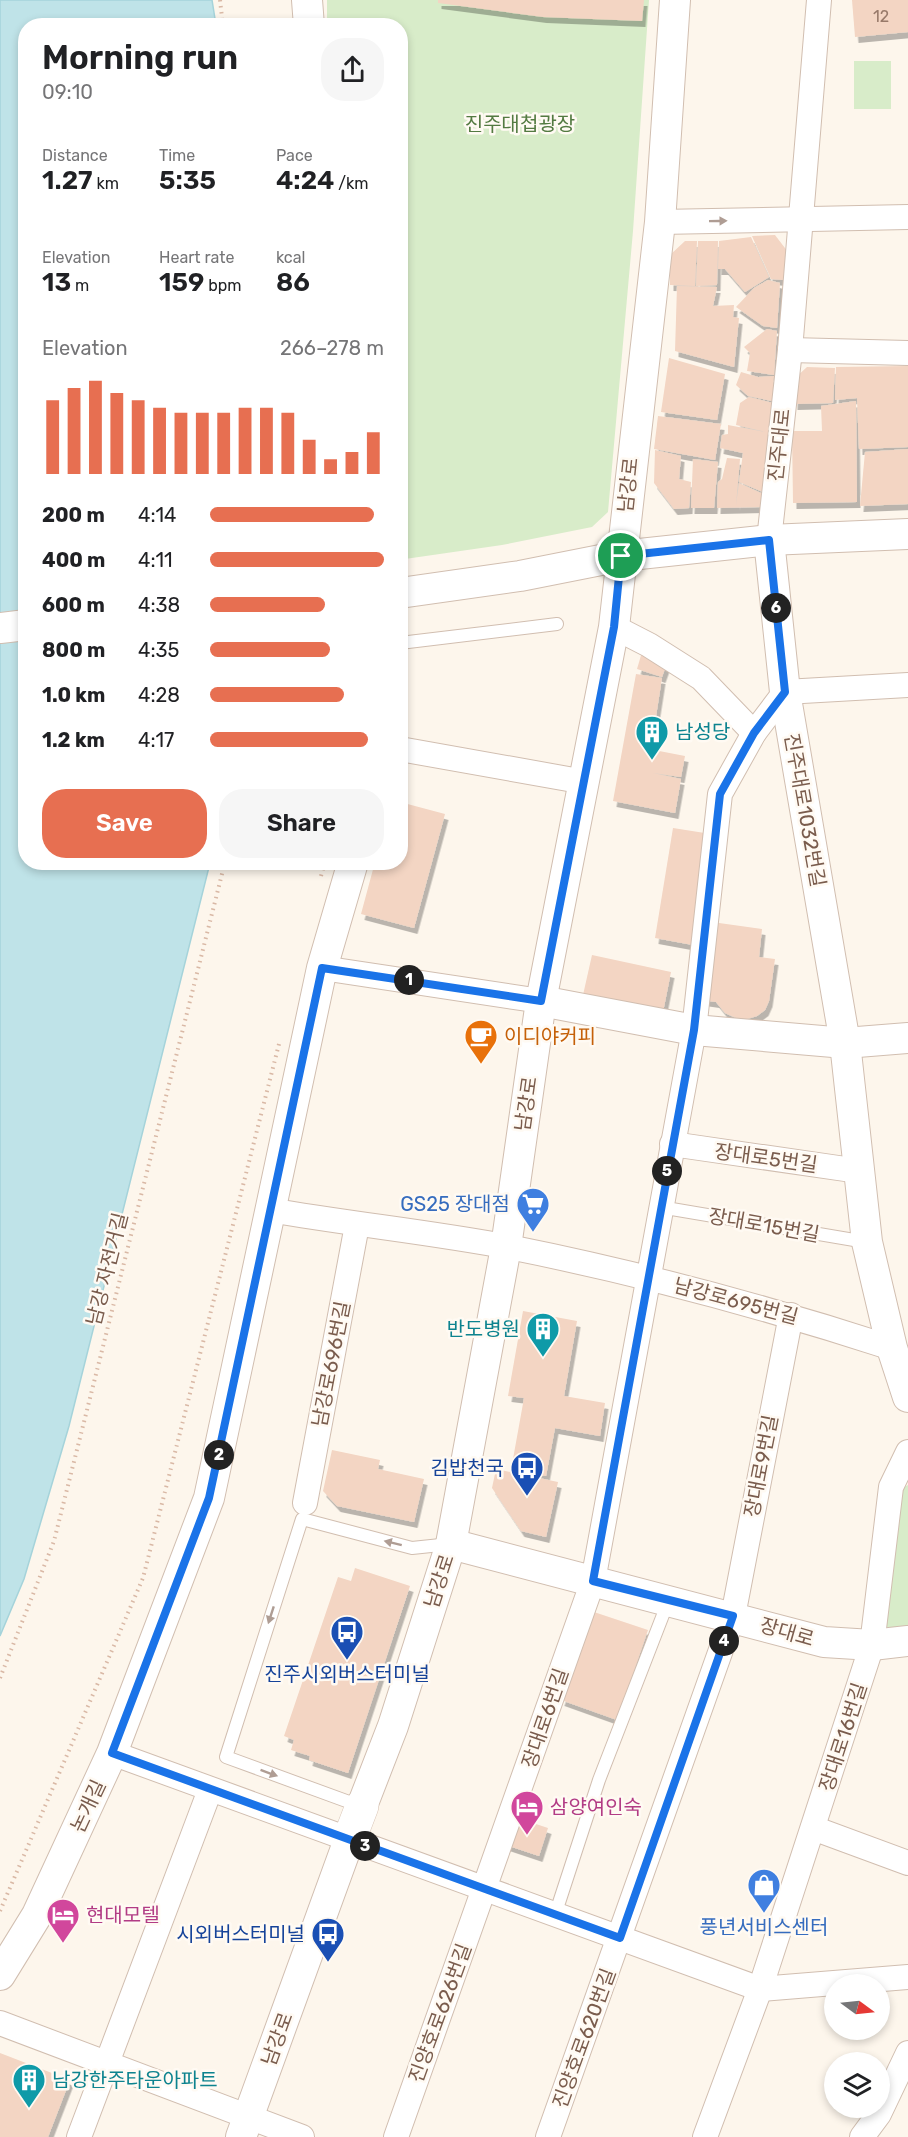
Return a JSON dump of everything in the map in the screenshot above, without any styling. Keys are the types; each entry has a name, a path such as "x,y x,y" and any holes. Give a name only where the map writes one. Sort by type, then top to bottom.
{"main road":[{"name":"남강로","path":"349,1840 362,1806"}],"street":[{"path":"307,0 308,18"},
{"name":"남강로","path":"362,1806 393,1726 451,1544 506,1247 541,1001 614,627 660,222 675,0"},
{"name":"진주대로","path":"769,540 789,350 819,0"},
{"path":"660,222 908,217"},
{"path":"789,350 908,353"},
{"path":"408,592 520,576 621,556 769,540 908,534"},
{"name":"진주대로1032번길","path":"769,540 785,692 845,1043"},
{"path":"0,628 18,627"},
{"path":"614,627 649,645 701,678 754,733"},
{"path":"593,1581 694,1030 720,794 754,733 785,692 908,685"},
{"path":"408,750 585,782"},
{"name":"논개길","path":"0,1975 37,1915 112,1753 209,1498 322,968 351,870"},
{"path":"322,968 541,1001 694,1030 845,1043 908,1038"},
{"path":"845,1043 867,1242 892,1348 908,1397"},
{"name":"장대로5번길","path":"672,1144 859,1171"},
{"path":"270,1210 506,1247"},
{"name":"남강로696번길","path":"305,1503 357,1225"},
{"name":"남강로695번길","path":"506,1247 647,1277 791,1315 892,1348"},
{"name":"장대로9번길","path":"620,1938 733,1616 791,1315"},
{"path":"872,1645 899,1490 891,1487 908,1452"},
{"name":"장대로","path":"451,1544 668,1602 733,1616 824,1642 872,1645 908,1641"},
{"name":"장대로6번길","path":"485,1889 593,1581"},
{"name":"장대로16번길","path":"705,2137 760,1989 872,1645"},
{"path":"112,1753 760,1989 908,1977"},
{"path":"78,2137 210,1790"},
{"path":"813,1828 908,1863"},
{"name":"남강로","path":"245,2127 349,1840"},
{"name":"진양호로626번길","path":"396,2137 485,1889"},
{"name":"진양호로620번길","path":"548,2137 620,1938"},
{"path":"0,2023 106,2062 245,2127 302,2137"},
{"path":"862,2137 879,2114 908,2053"}],"lane":[{"path":"408,642 557,624"},
{"name":"장대로15번길","path":"660,1207 867,1242"},
{"path":"362,1806 226,1757 302,1519 412,1548 451,1544"},
{"path":"555,1915 599,1780 668,1602"}],"path":[{"path":"220,0 222,18"},
{"name":"남강 자전거길","path":"0,1678 54,1541 223,870"},
{"path":"319,886 323,870"},
{"path":"0,1911 143,1578 281,1036"}],"green space":[{"name":"진주대첩광장","path":"327,0 649,0 633,231 608,512 592,527 502,545 408,559 408,18 327,18"},
{"path":"854,61 891,61 891,109 854,109"},
{"path":"908,1485 908,1641 872,1645 889,1496"}],"water":[{"path":"0,0 212,0 215,18 18,18 18,870 208,870 69,1426 24,1579 0,1636"}],"building":[{"path":"438,0 644,0 642,21 543,17 438,3"},
{"path":"852,0 908,0 908,32 855,37"},
{"path":"775,235 788,252 783,280 771,279 752,236"},
{"path":"751,237 769,277 745,292 725,269 718,269 719,241"},
{"path":"685,241 697,241 695,286 670,285 670,255"},
{"path":"698,241 718,241 717,285 696,286"},
{"path":"768,280 780,283 777,328 763,326 736,307 754,288"},
{"path":"677,286 717,287 713,306 734,305 733,317 739,318 734,367 675,351"},
{"path":"767,329 777,331 774,375 747,371 750,353 744,347"},
{"path":"669,358 725,374 717,420 661,412"},
{"path":"908,366 908,447 859,449 857,398 835,400 836,367"},
{"path":"807,367 835,368 833,403 794,404 795,378"},
{"path":"741,372 758,377 774,376 772,401 748,396 736,385"},
{"path":"749,397 773,403 763,492 739,482 743,453 720,448 722,435 728,434 728,425 766,432 736,425 740,403"},
{"path":"856,401 857,502 793,503 792,431 822,431 821,406"},
{"path":"658,416 721,424 715,460 654,449"},
{"path":"908,449 908,504 860,506 865,452"},
{"path":"655,450 681,456 679,479 691,482 689,508 674,509 654,483"},
{"path":"727,458 740,459 736,505 739,483 763,494 761,507 717,508 718,482 722,479"},
{"path":"693,459 718,462 714,508 691,508"},
{"path":"642,652 667,663 662,677 637,669"},
{"path":"636,674 662,678 654,729 657,730 654,750 685,756 681,777 653,773 681,779 675,813 613,801"},
{"path":"408,804 445,814 414,928 361,914 373,870 408,870"},
{"path":"673,828 711,834 693,945 655,938"},
{"path":"712,922 762,929 759,957 775,959 769,1001 765,1010 757,1016 747,1019 736,1018 725,1013 716,1002 702,1000"},
{"path":"592,955 671,972 663,1012 583,995"},
{"name":"반도병원","path":"523,1311 577,1321 564,1396 605,1403 600,1436 555,1428 546,1476 511,1470 524,1398 508,1396"},
{"path":"332,1450 380,1460 378,1469 424,1479 414,1522 337,1506 323,1491"},
{"path":"496,1469 558,1482 546,1537 521,1531 492,1488"},
{"name":"진주시외버스터미널","path":"355,1568 410,1586 348,1773 309,1760 310,1756 291,1750 294,1740 284,1736 338,1577 351,1581"},
{"path":"591,1611 648,1630 617,1720 561,1700"},
{"name":"삼양여인숙","path":"515,1817 548,1828 539,1856 506,1845"},
{"name":"남강한주타운아파트","path":"0,2053 70,2080 48,2137 0,2137"}],"place":[{"name":"남성당","path":"652,761"},
{"name":"이디야커피","path":"481,1065"},
{"name":"GS25 장대점","path":"533,1233"},
{"name":"반도병원","path":"543,1358"},
{"name":"김밥천국","path":"527,1497"},
{"name":"진주시외버스터미널","path":"347,1661"},
{"name":"삼양여인숙","path":"527,1836"},
{"name":"풍년서비스센터","path":"764,1914"},
{"name":"현대모텔","path":"63,1944"},
{"name":"시외버스터미널","path":"328,1963"},
{"name":"남강한주타운아파트","path":"29,2109"}],"route":[{"path":"769,540 785,692 754,733 720,794 694,1030 593,1581 668,1602 733,1616 620,1938 112,1753 209,1498 322,968 541,1001 614,627 621,556 769,540"}]}
